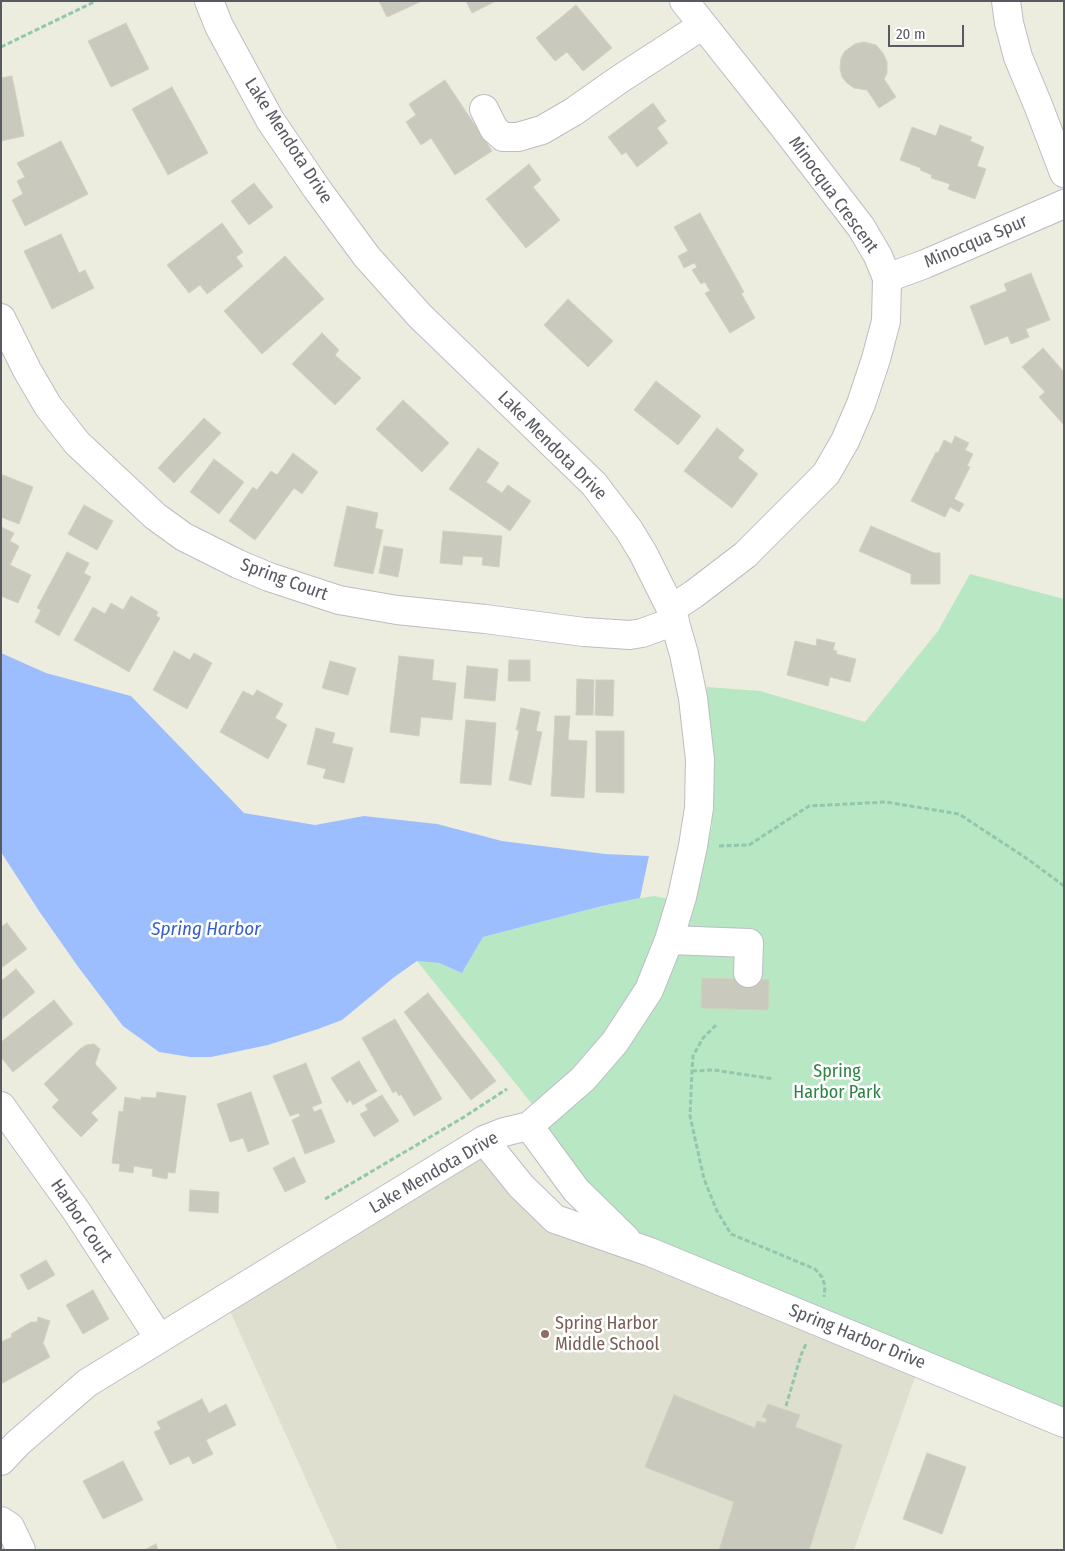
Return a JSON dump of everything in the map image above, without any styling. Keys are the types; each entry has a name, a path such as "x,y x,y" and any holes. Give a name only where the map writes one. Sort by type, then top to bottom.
{"street":[{"name":"Lake Mendota Drive","path":"1,1461 87,1383 484,1140 504,1132 529,1126 583,1079 614,1042 649,990 669,940 682,897 699,808 700,760 693,698 684,654 673,615 643,553 629,530 594,484 420,316 367,257 317,189 270,120 219,26 209,1"},
{"name":"Minocqua Crescent","path":"673,615 694,594 745,555 826,474 845,440 861,404 876,360 886,321 888,278 861,227 684,1"},
{"path":"1006,1 1009,23 1018,57 1064,173"},
{"path":"484,109 494,129 503,137 518,137 542,130 573,112 620,78 703,25"},
{"name":"Minocqua Spur","path":"888,278 1064,204"},
{"name":"Spring Court","path":"1,318 27,370 48,406 78,443 155,516 184,537 238,564 269,577 339,600 397,610 584,632 630,635 642,633 673,615"},
{"path":"669,940 749,943 748,973"},
{"name":"Harbor Court","path":"1,1106 77,1212 159,1338"},
{"name":"Spring Harbor Drive","path":"529,1126 576,1190 622,1237 650,1252"},
{"name":"Spring Harbor Drive","path":"484,1140 521,1186 555,1219 650,1252 1064,1423"},
{"path":"1,1521 10,1527 21,1550"}],"path":[{"path":"1,47 96,1"},
{"path":"693,846 748,845 809,806 886,802 959,814 1029,860 1064,886"},
{"path":"716,1025 703,1038 693,1056 690,1116 704,1179 717,1212 731,1234 815,1269 822,1277 825,1286 824,1302"},
{"path":"692,1071 714,1070 774,1079"},
{"path":"325,1199 464,1117 507,1089"},
{"path":"786,1406 801,1355 808,1341"}],"shaded area":[{"name":"Spring Harbor Middle School","path":"484,1140 555,1219 920,1363 854,1550 338,1550 224,1298"}],"green space":[{"name":"Spring Harbor Park","path":"970,574 1064,599 1064,1423 650,1252 529,1126 532,1104 417,961 439,963 462,973 483,937 640,898 655,896 695,905 712,825 714,760 708,716 707,687 760,691 865,722 938,631"}],"water":[{"name":"Spring Harbor","path":"1,653 46,673 131,696 244,813 315,825 364,816 437,824 502,841 605,854 649,856 640,898 483,937 462,973 439,963 417,961 342,1020 318,1029 268,1045 211,1057 190,1057 159,1052 123,1026 39,911 1,852"}],"building":[{"path":"379,1 422,1 387,17"},
{"path":"466,1 496,1 472,13"},
{"path":"576,5 612,48 583,71 567,52 555,61 536,38"},
{"path":"126,23 149,69 111,87 88,41"},
{"path":"864,42 876,45 883,53 887,62 887,73 884,79 896,97 879,108 867,90 854,88 842,77 840,68 841,58 845,51 855,44"},
{"path":"12,76 24,136 1,141 1,78"},
{"path":"445,80 492,151 455,175 431,138 421,145 406,122 416,115 409,104"},
{"path":"172,87 208,153 168,175 132,109"},
{"path":"653,103 666,121 657,128 668,143 637,167 626,152 622,155 608,137"},
{"path":"940,125 972,137 970,141 984,147 977,166 986,169 975,199 948,189 950,184 931,178 932,175 920,170 921,168 900,160 912,127 936,136"},
{"path":"61,141 88,194 25,226 12,200 23,194 17,181 25,177 17,163"},
{"path":"529,164 541,180 533,187 560,220 526,248 486,199"},
{"path":"254,183 273,207 249,225 231,201"},
{"path":"700,213 744,292 741,293 755,318 730,333 705,293 710,291 705,282 701,284 692,270 697,267 694,263 684,268 678,256 688,251 674,227"},
{"path":"222,223 243,252 236,257 243,266 207,294 200,285 189,293 167,265"},
{"path":"61,234 79,273 85,270 94,288 52,309 24,251"},
{"path":"285,256 324,299 262,354 224,311"},
{"path":"1031,273 1050,320 1026,329 1029,337 1011,344 1008,336 985,345 970,306 1007,291 1004,284"},
{"path":"568,299 613,341 588,367 544,325"},
{"path":"322,333 339,350 335,355 361,378 335,405 292,364"},
{"path":"1043,348 1064,372 1064,425 1039,397 1045,392 1022,367"},
{"path":"656,381 701,416 678,445 634,410"},
{"path":"403,400 449,443 422,472 376,429"},
{"path":"204,418 221,433 174,483 158,468"},
{"path":"717,428 744,450 738,458 758,474 732,508 684,471"},
{"path":"955,436 969,443 965,450 973,454 967,466 970,467 954,499 964,504 959,512 950,507 945,517 911,501 944,440 952,444"},
{"path":"478,448 499,463 486,482 502,493 508,485 531,501 510,531 449,489"},
{"path":"293,453 318,472 302,494 294,488 255,540 229,521 253,487 257,490 271,471 277,475"},
{"path":"214,459 244,482 219,514 190,492"},
{"path":"3,475 33,487 19,524 1,517 1,481"},
{"path":"84,505 113,521 97,550 68,534"},
{"path":"347,506 378,513 375,528 383,530 373,574 334,566"},
{"path":"871,526 934,553 940,553 940,584 911,584 911,574 859,551"},
{"path":"1,527 14,533 10,541 19,546 10,565 31,575 18,603 1,596"},
{"path":"443,531 502,536 499,567 482,565 483,557 463,556 462,565 440,563"},
{"path":"384,546 403,549 398,577 379,573"},
{"path":"67,552 89,563 84,573 91,577 59,636 35,622 41,610 37,608"},
{"path":"131,596 158,612 156,616 160,618 129,672 74,640 93,607 105,614 111,603 123,610"},
{"path":"817,639 835,643 833,650 837,651 836,654 856,659 850,682 830,677 828,686 787,675 795,641 816,646"},
{"path":"174,651 190,660 194,653 212,663 187,709 153,690"},
{"path":"399,656 434,660 432,680 456,683 452,720 421,717 419,736 390,732"},
{"path":"509,660 530,660 530,681 508,681"},
{"path":"330,661 356,668 348,695 322,688"},
{"path":"467,666 498,669 495,701 464,698"},
{"path":"577,679 594,680 593,715 576,715"},
{"path":"596,680 614,680 613,716 595,715"},
{"path":"257,690 283,704 275,718 287,725 268,759 220,732 243,691 253,696"},
{"path":"521,708 540,712 536,731 542,732 531,785 509,780 519,730 516,730"},
{"path":"555,716 570,716 568,740 587,741 584,798 551,796"},
{"path":"466,720 496,723 491,785 460,783"},
{"path":"316,728 335,733 332,743 353,748 344,783 323,778 326,769 307,764"},
{"path":"596,731 624,731 624,793 596,792"},
{"path":"7,923 27,949 1,968 1,927"},
{"path":"16,969 35,992 1,1020 1,981"},
{"path":"702,978 769,980 768,1010 701,1008"},
{"path":"428,993 496,1081 471,1100 404,1012"},
{"path":"54,1000 73,1024 13,1072 1,1057 1,1042"},
{"path":"395,1019 442,1099 414,1116 401,1094 399,1096 396,1091 393,1093 362,1038"},
{"path":"94,1044 100,1049 95,1064 117,1088 91,1113 98,1120 81,1137 52,1107 59,1100 44,1084 80,1049 86,1045"},
{"path":"359,1061 377,1091 353,1105 350,1100 347,1103 331,1078"},
{"path":"306,1063 322,1103 312,1107 314,1112 321,1109 335,1142 305,1154 292,1120 300,1116 299,1113 290,1116 273,1076"},
{"path":"157,1092 186,1096 175,1173 168,1172 167,1179 152,1176 153,1169 134,1166 133,1173 119,1171 120,1164 112,1163 119,1111 123,1112 125,1097 141,1100 141,1097 156,1098"},
{"path":"251,1092 269,1144 248,1152 243,1138 230,1142 217,1104"},
{"path":"382,1095 399,1121 374,1137 360,1114 368,1110 365,1105"},
{"path":"294,1157 306,1182 285,1192 273,1168"},
{"path":"190,1190 219,1192 218,1213 189,1211"},
{"path":"46,1260 55,1275 28,1290 20,1275"},
{"path":"93,1290 109,1319 83,1334 66,1305"},
{"path":"38,1317 50,1321 43,1343 50,1357 1,1384 1,1342 12,1337 11,1334 31,1322 37,1322"},
{"name":"Spring Harbor Middle School","path":"674,1395 755,1428 757,1421 765,1423 767,1419 762,1417 768,1404 800,1415 795,1427 842,1445 809,1550 719,1550 734,1502 645,1467"},
{"path":"202,1399 209,1413 226,1404 236,1425 206,1440 213,1454 193,1464 189,1456 170,1465 154,1432 161,1429 157,1422"},
{"path":"927,1453 966,1467 942,1534 903,1519"},
{"path":"123,1461 143,1500 103,1519 83,1481"},
{"path":"156,1544 158,1550 144,1550"}],"place":[{"name":"Spring Harbor Middle School","path":"545,1334"}]}
